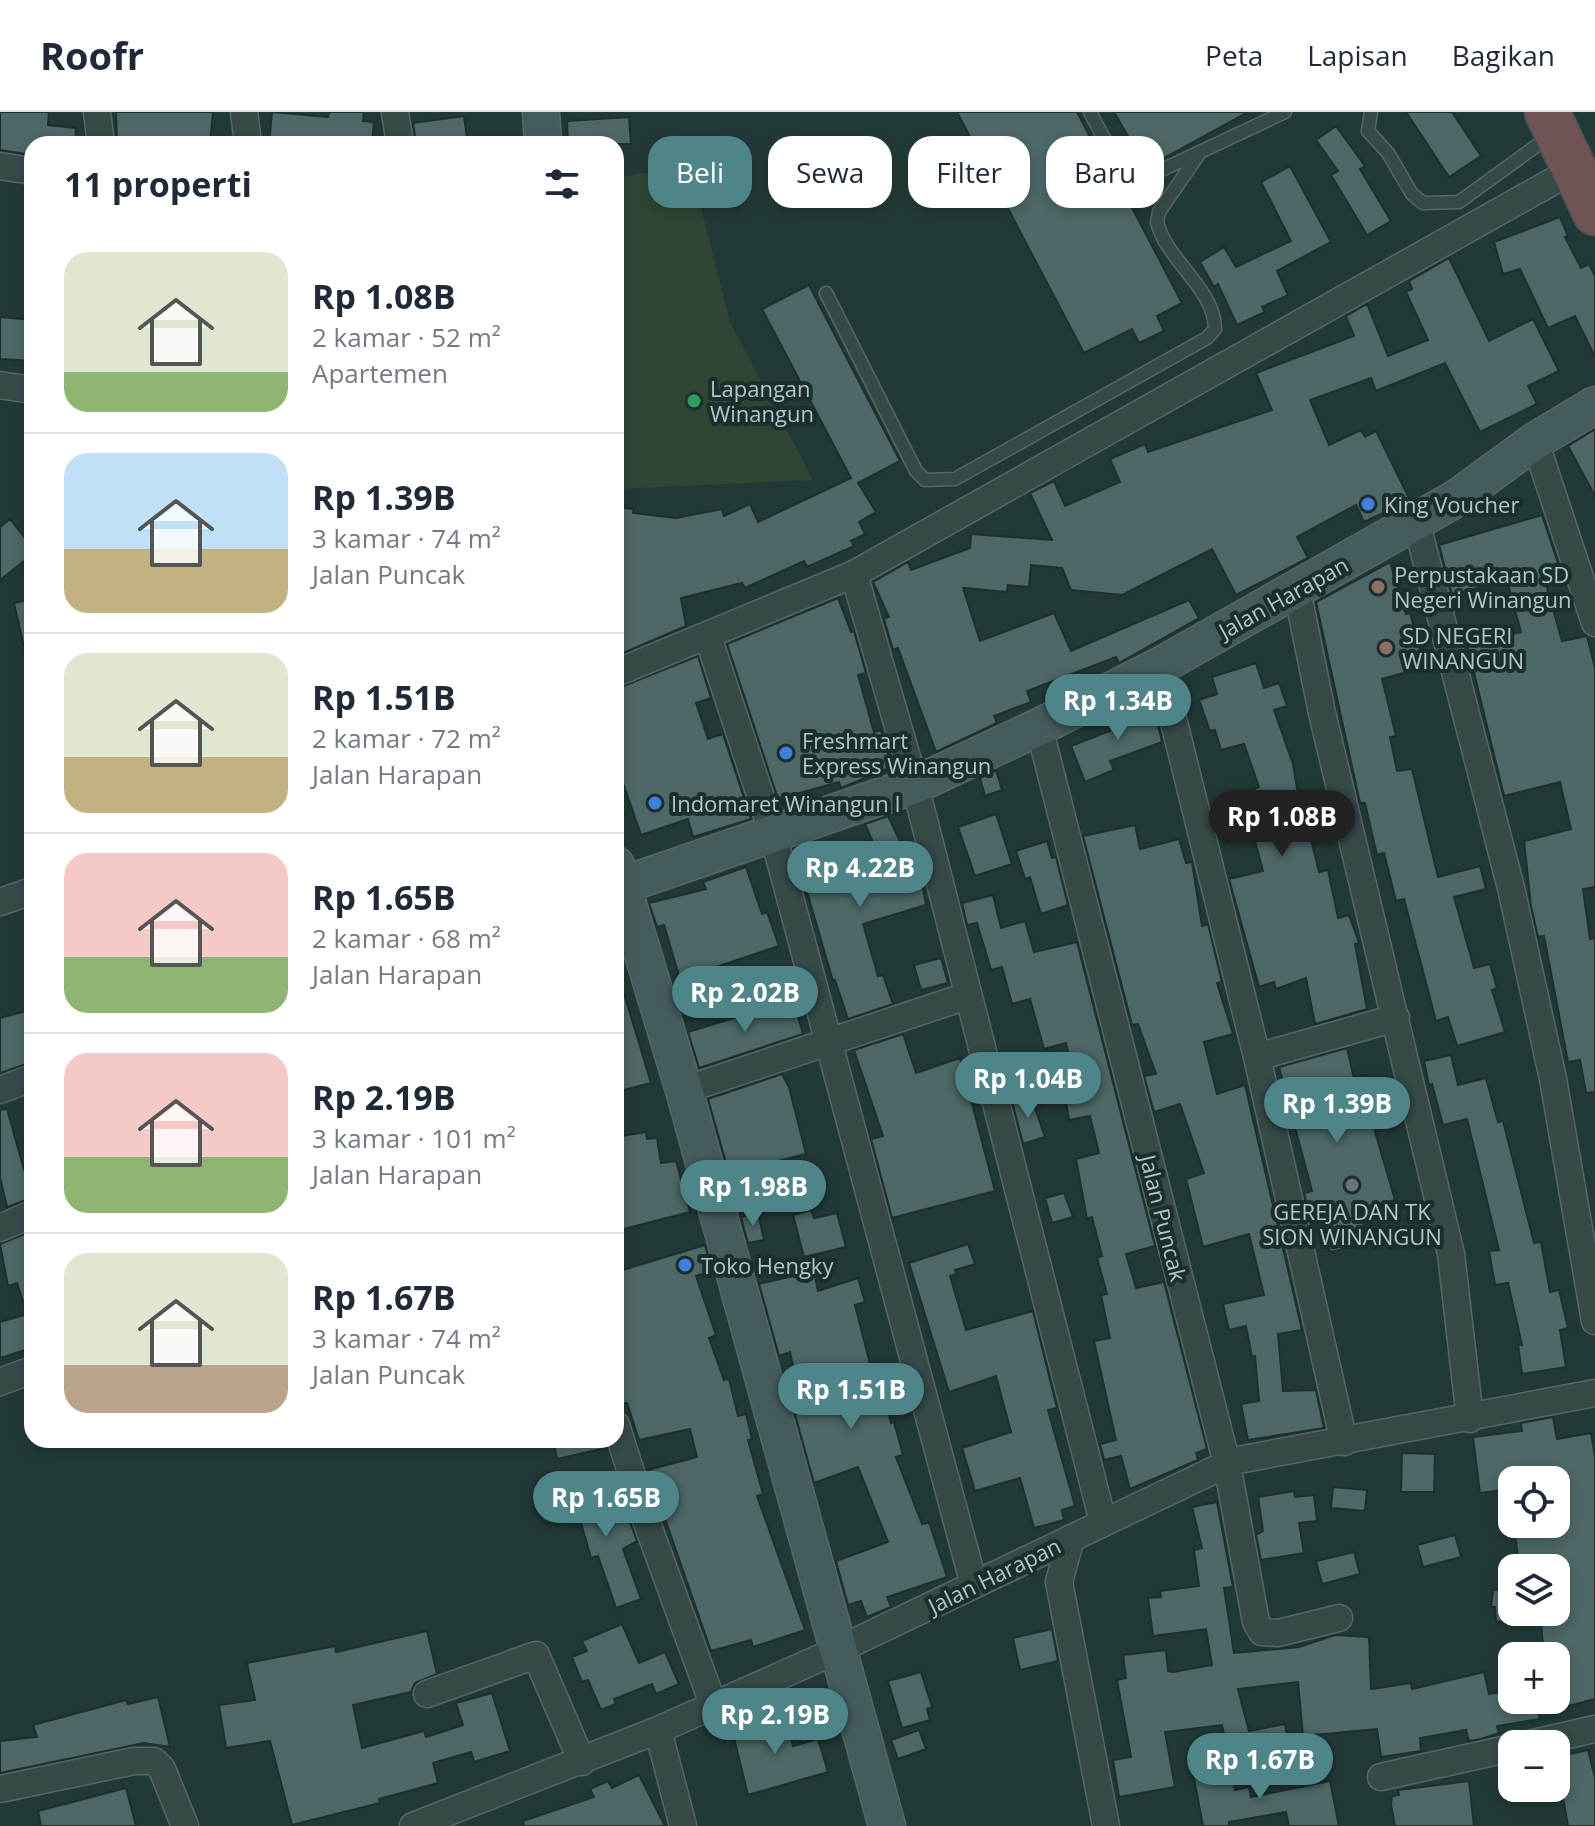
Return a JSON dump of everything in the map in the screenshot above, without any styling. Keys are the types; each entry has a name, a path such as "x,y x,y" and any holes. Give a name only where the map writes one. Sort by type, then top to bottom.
{"street":[{"path":"97,112 100,136"},
{"path":"244,112 247,136"},
{"path":"395,112 399,136"},
{"path":"541,112 542,136"},
{"path":"624,670 854,574 1574,161"},
{"path":"0,166 24,170"},
{"path":"0,385 24,389"},
{"name":"Jalan Harapan","path":"624,877 773,834 915,785 1039,727 1160,666 1457,498 1535,441 1595,405"},
{"path":"1535,441 1595,623"},
{"path":"1416,521 1518,918 1553,1079 1595,1321"},
{"path":"854,574 915,785 1103,1522"},
{"path":"1297,590 1322,713 1451,1254 1470,1419"},
{"path":"708,637 773,834 974,1585"},
{"path":"1160,666 1257,1057 1344,1442"},
{"name":"Jalan Puncak","path":"1039,727 1227,1464 1258,1628 1262,1632 1278,1633 1339,1618"},
{"path":"0,902 24,894"},
{"path":"624,898 684,1090 887,1826"},
{"path":"684,1090 967,996"},
{"path":"1257,1057 1396,1018"},
{"path":"0,1090 24,1081"},
{"path":"0,1228 24,1218"},
{"path":"0,1382 24,1373"},
{"name":"Jalan Harapan","path":"413,1826 582,1762 838,1650 1227,1464 1595,1393"},
{"path":"623,1448 647,1523 713,1704"},
{"path":"1071,1538 1059,1582 1106,1826"},
{"path":"1028,1560 1059,1582"},
{"path":"427,1694 536,1655 582,1762"},
{"path":"1570,1735 1595,1729"},
{"path":"658,1730 683,1826"},
{"path":"1381,1777 1498,1751"},
{"path":"0,1789 134,1761 154,1761 162,1769 185,1826"}],"lane":[{"path":"1090,112 1111,152 1123,165 1140,174 1151,175 1285,112"},
{"path":"1371,112 1368,131 1388,153 1412,194 1423,203 1459,202 1574,161"},
{"path":"826,293 916,471 925,480 955,479 1207,338 1215,329 1215,320 1204,298 1157,222 1159,212 1199,154"}],"green space":[{"name":"Lapangan Winangun","path":"648,172 648,208 701,208 730,322 813,480 624,489 624,177"}],"building":[{"path":"0,112 49,112 48,125 76,128 76,136 24,136 24,154 0,150"},
{"path":"116,112 213,112 211,136 117,136"},
{"path":"272,112 328,117 329,112 364,112 363,121 374,122 373,136 270,136"},
{"path":"957,112 1077,112 1090,136 1046,136 1046,208 1132,208 1182,303 1157,316 1164,331 1139,343 1132,329 1084,353 1008,208 1030,208 1030,136 970,136"},
{"path":"1114,112 1248,112 1164,158 1164,136 1128,136"},
{"path":"1406,112 1452,112 1481,156 1449,177"},
{"path":"464,116 467,136 415,136 413,123"},
{"path":"629,117 631,144 624,144 624,136 568,136 567,121"},
{"path":"1336,126 1365,166 1360,169 1391,221 1367,235 1331,175 1338,171 1316,140"},
{"path":"1290,166 1331,242 1277,271 1288,295 1262,307 1265,312 1237,325 1218,284 1214,287 1200,262 1224,247 1236,267 1291,241 1261,182"},
{"path":"1560,217 1568,236 1565,237 1581,268 1589,264 1595,276 1595,357 1575,316 1548,328 1520,269 1503,274 1494,242"},
{"path":"1449,258 1489,341 1533,319 1559,371 1528,386 1537,404 1480,432 1445,363 1376,391 1371,378 1310,400 1329,445 1361,430 1365,437 1376,431 1410,500 1364,522 1356,505 1297,537 1308,558 1236,595 1212,549 1122,595 1071,590 1062,568 1031,565 1029,587 1008,585 1007,592 963,588 980,641 1054,613 1071,651 1189,600 1199,618 1119,663 1116,657 1027,691 1031,702 994,716 997,723 936,752 898,648 893,650 884,619 889,617 873,582 908,562 911,570 970,548 971,534 1052,540 1030,493 1054,481 1065,506 1120,482 1110,459 1145,444 1148,452 1272,410 1256,373 1354,336 1346,316 1367,304 1388,356 1428,340 1406,292 1412,289 1409,281"},
{"path":"809,285 900,461 858,483 876,512 859,522 865,534 851,541 854,546 807,567 804,561 745,588 742,583 681,598 686,626 624,653 624,508 634,509 633,513 676,518 722,509 724,516 750,504 758,522 851,478 762,309"},
{"path":"0,317 24,319 24,360 0,359"},
{"path":"1595,429 1595,496 1568,446"},
{"path":"1542,515 1561,572 1544,577 1562,641 1587,636 1595,668 1595,887 1583,889 1590,939 1595,938 1595,1092 1586,1093 1580,1060 1568,1062 1544,936 1538,937 1531,906 1524,841 1571,829 1560,782 1504,796 1467,644 1521,632 1507,581 1465,591 1466,595 1453,598 1439,545"},
{"path":"10,519 24,537 24,561 0,580 0,527"},
{"path":"1390,562 1406,614 1410,613 1425,667 1382,679 1396,736 1390,737 1397,771 1412,769 1438,877 1480,866 1486,889 1454,897 1474,968 1490,964 1497,988 1492,990 1505,1032 1457,1046 1448,1017 1436,1021 1404,899 1396,901 1384,853 1377,855 1365,803 1360,803 1316,602"},
{"path":"838,598 851,632 854,631 866,673 858,675 874,732 881,730 892,767 841,788 839,782 778,799 727,644"},
{"path":"24,601 24,647 14,603"},
{"path":"698,656 711,698 696,703 708,739 723,734 751,819 693,837 688,819 641,835 624,786 624,686"},
{"path":"1256,663 1264,688 1279,683 1287,706 1274,710 1293,764 1303,824 1307,823 1319,872 1328,870 1338,918 1349,915 1359,943 1355,944 1367,1009 1315,1024 1306,978 1276,989 1274,982 1259,987 1229,879 1263,871 1253,834 1228,842 1216,806 1259,787 1244,744 1221,750 1215,730 1210,731 1199,700 1217,694 1212,677"},
{"path":"1153,703 1162,742 1110,761 1114,770 1085,782 1071,746 1120,727 1116,716"},
{"path":"996,770 1002,790 985,796 980,778"},
{"path":"996,814 1012,864 975,876 958,827"},
{"path":"888,816 912,867 919,865 926,905 863,924 878,976 883,975 893,1004 848,1019 833,981 798,861 872,840 865,824"},
{"path":"1135,825 1140,849 1179,839 1186,863 1192,862 1202,926 1208,924 1222,982 1217,983 1233,1034 1204,1042 1217,1094 1245,1085 1302,1330 1278,1334 1283,1391 1316,1390 1324,1428 1248,1440 1241,1404 1259,1401 1255,1356 1252,1357 1246,1326 1229,1330 1223,1304 1264,1295 1249,1234 1203,1247 1186,1179 1204,1173 1180,1104 1154,1112 1144,1076 1156,1074 1138,1024 1132,1025 1083,836"},
{"path":"1047,841 1052,858 1056,857 1068,905 1041,914 1030,877 1025,879 1016,851"},
{"path":"746,867 762,914 767,912 779,946 680,979 664,925 657,927 649,903 706,889 703,882"},
{"path":"993,895 1001,928 1025,921 1034,952 1077,942 1155,1246 1126,1254 1136,1288 1164,1282 1207,1449 1196,1453 1198,1460 1130,1489 1121,1456 1104,1460 1100,1444 1116,1440 1094,1341 1110,1338 1101,1295 1107,1294 1097,1258 1102,1256 1092,1217 1087,1219 1076,1159 1099,1153 1090,1116 1069,1120 1064,1090 1076,1088 1066,1043 1044,1049 1030,999 1012,1004 1002,967 991,970 977,923 967,925 962,903"},
{"path":"941,958 948,983 921,990 914,965"},
{"path":"624,993 651,1083 624,1090"},
{"path":"793,1000 803,1034 699,1068 688,1032"},
{"path":"24,1012 24,1065 0,1073 0,1018"},
{"path":"903,1034 916,1073 960,1058 995,1191 892,1218 871,1139 883,1136 854,1050"},
{"path":"1347,1048 1354,1078 1366,1075 1376,1110 1369,1111 1395,1200 1360,1209 1368,1244 1330,1252 1323,1221 1311,1224 1304,1193 1312,1191 1279,1067"},
{"path":"1451,1055 1458,1085 1486,1078 1498,1122 1503,1121 1534,1243 1541,1242 1550,1292 1559,1290 1568,1328 1560,1330 1566,1367 1522,1374 1518,1345 1522,1345 1508,1283 1495,1285 1489,1251 1499,1250 1467,1119 1443,1125 1432,1084 1429,1085 1424,1061"},
{"path":"782,1074 789,1087 806,1154 758,1166 759,1171 730,1177 708,1099"},
{"path":"1030,1094 1045,1137 1023,1144 1012,1101"},
{"path":"7,1109 24,1170 24,1201 7,1207 0,1177 0,1110"},
{"path":"646,1132 647,1139 657,1138 661,1163 676,1161 690,1212 624,1229 624,1136"},
{"path":"1064,1193 1073,1217 1052,1223 1045,1198"},
{"path":"811,1210 814,1218 837,1213 846,1247 804,1257 793,1215"},
{"path":"758,1213 764,1240 748,1243 741,1217"},
{"path":"24,1234 24,1305 17,1283 8,1286 0,1244"},
{"path":"968,1244 975,1264 955,1270 956,1274 950,1276 966,1330 1033,1311 1057,1408 1048,1410 1075,1506 1062,1510 1064,1520 1034,1528 1020,1478 975,1491 962,1448 1011,1432 996,1376 949,1392 909,1263"},
{"path":"705,1245 712,1271 696,1276 716,1335 709,1338 724,1380 729,1379 738,1416 746,1414 752,1439 748,1440 763,1494 757,1496 805,1630 753,1647 751,1640 711,1651 648,1470 697,1457 690,1429 639,1440 627,1403 624,1404 624,1270"},
{"path":"814,1271 818,1291 858,1278 865,1302 855,1305 870,1364 877,1362 891,1423 894,1422 903,1455 896,1457 922,1524 929,1522 947,1577 887,1597 891,1607 867,1617 861,1601 848,1605 836,1561 888,1542 858,1467 814,1483 789,1393 798,1389 790,1352 779,1356 759,1284"},
{"path":"24,1315 24,1350 0,1358 0,1322"},
{"path":"1553,1417 1557,1439 1591,1433 1595,1457 1595,1699 1570,1706 1570,1642 1543,1642 1541,1626 1570,1626 1570,1554 1517,1554 1516,1538 1570,1538 1570,1466 1498,1466 1498,1491 1480,1493 1473,1437 1522,1431 1521,1423"},
{"path":"555,1448 606,1448 557,1459"},
{"path":"1402,1453 1435,1454 1434,1492 1401,1492"},
{"path":"603,1481 613,1517 627,1514 637,1541 623,1549 641,1599 616,1608 598,1556 591,1558 577,1509 568,1512 563,1492"},
{"path":"1333,1487 1367,1490 1365,1511 1331,1508"},
{"path":"1294,1491 1295,1497 1314,1495 1317,1521 1299,1523 1304,1553 1261,1560 1256,1535 1263,1531 1258,1497"},
{"path":"1217,1502 1233,1587 1224,1588 1234,1653 1299,1647 1335,1635 1369,1637 1371,1689 1411,1683 1412,1689 1484,1672 1489,1694 1498,1693 1498,1714 1539,1714 1540,1719 1497,1726 1498,1733 1469,1741 1466,1730 1420,1738 1421,1751 1381,1757 1377,1729 1303,1736 1298,1682 1238,1689 1249,1731 1285,1724 1289,1745 1229,1757 1222,1725 1165,1732 1175,1787 1119,1797 1113,1760 1131,1757 1117,1680 1126,1678 1123,1655 1166,1650 1168,1671 1173,1672 1212,1665 1206,1629 1153,1636 1148,1598 1161,1597 1160,1591 1199,1586 1194,1550 1202,1548 1192,1507"},
{"path":"1455,1535 1461,1557 1423,1567 1417,1545"},
{"path":"1354,1552 1360,1574 1322,1584 1316,1561"},
{"path":"1493,1590 1498,1590 1498,1622 1495,1607 1491,1607"},
{"path":"622,1624 639,1663 665,1652 679,1684 656,1694 652,1684 614,1699 616,1704 601,1710 588,1680 582,1682 572,1657 587,1651 582,1641"},
{"path":"1052,1629 1058,1661 1020,1670 1013,1638"},
{"path":"427,1631 437,1674 415,1683 411,1692 353,1705 362,1748 424,1731 426,1737 463,1725 456,1703 492,1693 510,1751 474,1762 471,1752 433,1763 438,1783 379,1799 380,1803 292,1825 270,1741 226,1748 219,1705 255,1700 247,1663 335,1646 336,1652"},
{"path":"921,1672 932,1707 927,1709 930,1720 902,1728 888,1681"},
{"path":"158,1697 170,1747 144,1743 0,1773 0,1741 37,1737 33,1725 126,1700 128,1704"},
{"path":"786,1716 793,1746 818,1739 828,1772 748,1795 732,1730"},
{"path":"919,1730 926,1749 898,1759 891,1740"},
{"path":"1588,1750 1595,1778 1595,1826 1568,1826 1564,1802 1570,1802 1570,1754"},
{"path":"1230,1762 1235,1790 1249,1787 1251,1797 1330,1781 1339,1826 1289,1826 1286,1812 1229,1822 1229,1826 1203,1826 1192,1768"},
{"path":"639,1775 665,1826 524,1826 523,1821 594,1797 590,1789 608,1781 612,1788"},
{"path":"1469,1781 1474,1826 1395,1826 1391,1805 1392,1796 1399,1795 1398,1790"},
{"path":"126,1788 136,1826 41,1826 38,1811"}],"place":[{"name":"Lapangan Winangun","path":"694,401"},
{"name":"King Voucher","path":"1368,504"},
{"name":"Perpustakaan SD Negeri Winangun","path":"1378,587"},
{"name":"SD NEGERI WINANGUN","path":"1386,648"},
{"name":"Freshmart Express Winangun","path":"786,753"},
{"name":"Indomaret Winangun I","path":"655,803"},
{"name":"GEREJA DAN TK SION WINANGUN","path":"1352,1185"},
{"name":"Toko Hengky","path":"685,1265"}]}
